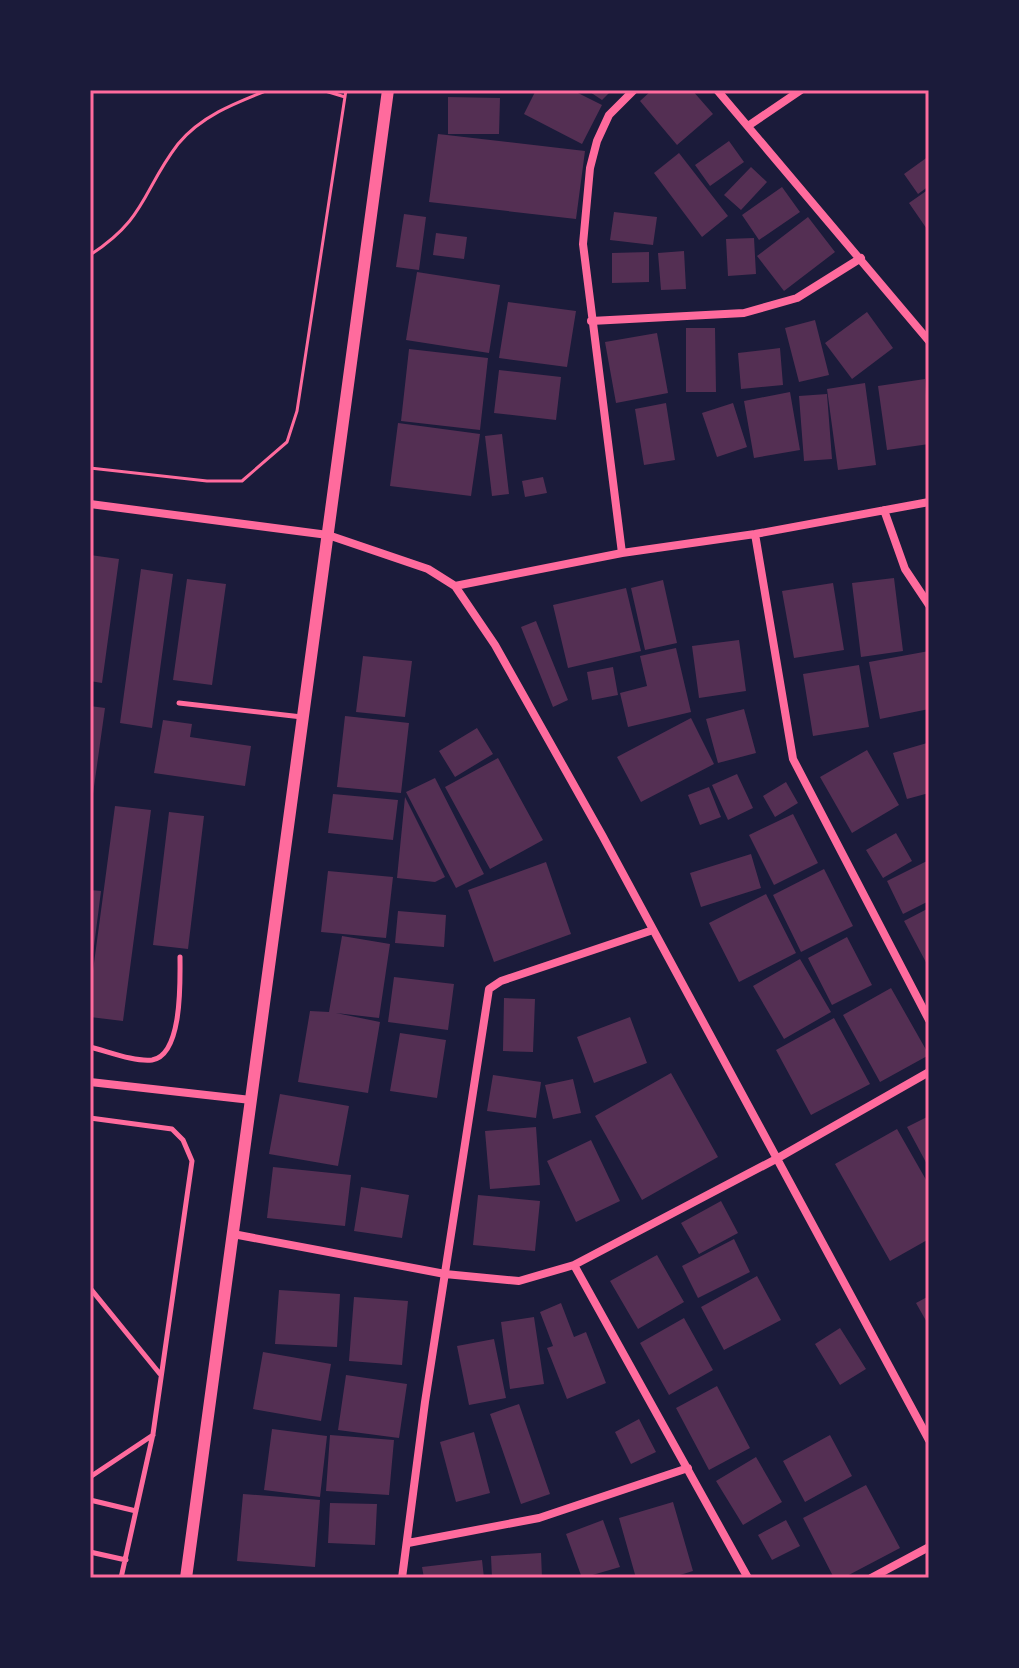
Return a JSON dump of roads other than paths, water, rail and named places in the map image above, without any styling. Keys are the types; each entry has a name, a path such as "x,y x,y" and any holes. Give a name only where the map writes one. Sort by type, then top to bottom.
{"street":[{"path":"186,1578 388,90"},
{"path":"622,553 583,244 590,168 609,115 634,90"},
{"path":"717,90 929,341"},
{"path":"748,126 801,90"},
{"path":"591,321 744,313 797,298 861,258"},
{"path":"455,586 622,553 755,534 929,502"},
{"path":"90,504 328,535 428,569 455,586 495,645 778,1158 929,1440"},
{"path":"884,510 905,569 929,605"},
{"path":"755,534 793,759 929,1020"},
{"path":"402,1578 489,989 501,981 653,930"},
{"path":"233,1234 445,1274 519,1281 574,1265 778,1158 929,1072"},
{"path":"90,1082 251,1100"},
{"path":"574,1265 748,1578"},
{"path":"408,1543 539,1518 688,1468"},
{"path":"871,1578 929,1547"}],"lane":[{"path":"179,703 303,717"},
{"path":"90,1047 151,1060 161,1055 181,1017 180,957"},
{"path":"90,1118 172,1129 183,1140 192,1161 153,1434 121,1578"},
{"path":"90,1288 160,1375"},
{"path":"90,1477 153,1434"},
{"path":"90,1500 136,1511"},
{"path":"90,1552 126,1560"}]}
